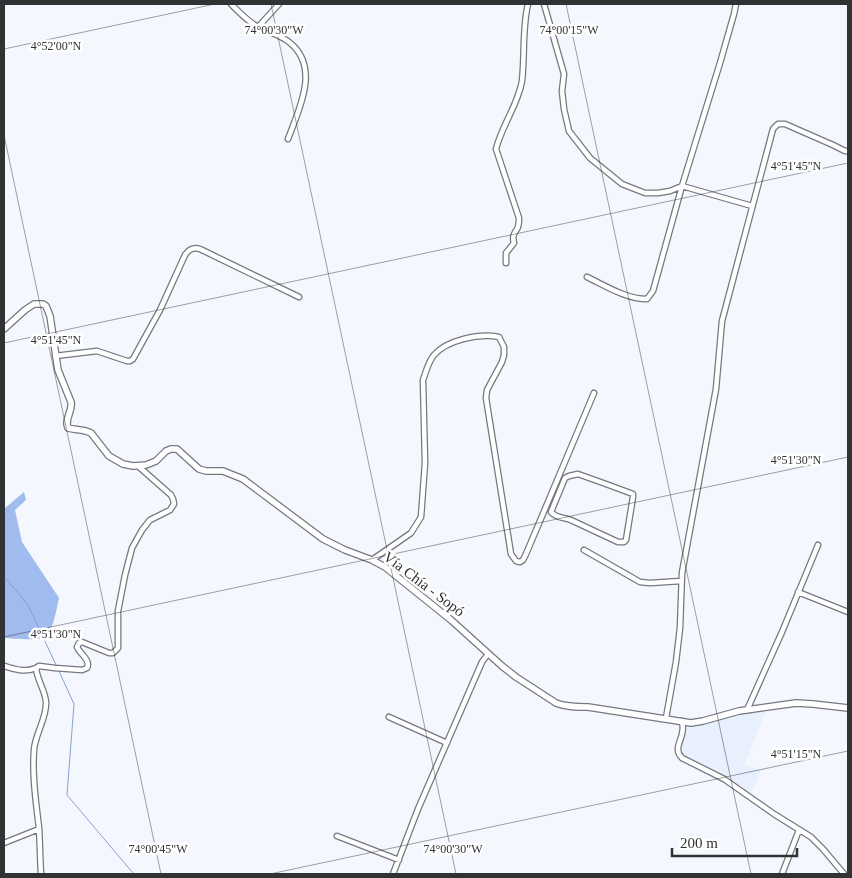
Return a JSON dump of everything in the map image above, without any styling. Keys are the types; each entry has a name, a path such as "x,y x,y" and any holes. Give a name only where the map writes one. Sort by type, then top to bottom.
{"street":[{"path":"231,4 250,22 288,41 301,54 306,73 304,95 288,139"},
{"path":"258,27 279,4"},
{"path":"506,262 506,253 514,242 514,233 518,228 519,218 496,149 518,96 522,80 524,30 528,4"},
{"path":"544,4 564,74 562,91 569,131 590,158 622,184 645,193 670,191 682,186 752,206"},
{"path":"587,277 622,294 638,299 648,299 653,291 736,4"},
{"path":"666,718 680,628 681,581 716,389 722,321 773,129 778,124 785,124 848,151"},
{"path":"55,356 96,351 126,361 133,359 164,301 185,255 188,251 196,248 200,248 299,297"},
{"path":"4,329 34,304 46,306 50,316 55,356 61,380 72,402 72,408 66,424 68,428 87,431 95,436 109,456 123,464 138,466 171,496 174,504 170,510 150,520 132,548 118,611 118,648 113,653 82,642 77,646 77,649 89,665 82,670 39,666 28,671 14,670 4,666"},
{"path":"372,560 410,533 421,517 425,463 423,380 433,356 444,346 469,338 489,335 499,337 504,347 502,362 487,390 486,398 511,554 516,561 520,562 523,560 594,393"},
{"name":"Vía Chía - Sopó","path":"138,466 156,461 166,451 177,449 200,469 223,471 243,479 314,533 345,550 385,567 415,590 516,677 563,705 697,722 729,713 805,703 848,708"},
{"path":"578,474 632,494 626,540 618,542 571,520 554,515 552,512 561,489 565,478 578,474"},
{"path":"556,486 561,489"},
{"path":"747,710 818,545"},
{"path":"584,550 640,582 681,581"},
{"path":"798,592 848,612"},
{"path":"393,874 418,809 482,662 488,654"},
{"path":"36,668 46,700 34,752 34,786 39,829 41,874"},
{"path":"389,717 447,743"},
{"path":"682,721 683,732 678,750 682,758 724,778 811,837 844,874"},
{"path":"4,843 39,829"},
{"path":"782,874 799,830"},
{"path":"337,836 399,860"}],"shaded area":[{"path":"24,492 26,500 15,510 22,542 59,598 51,629 47,636 39,639 4,638 4,509"},
{"path":"765,712 745,764 761,770 750,797 724,779 676,756 688,727 702,725 735,714"}],"waterway":[{"path":"4,576 28,605 57,667"},
{"path":"59,671 74,704 67,795 134,874"}]}
